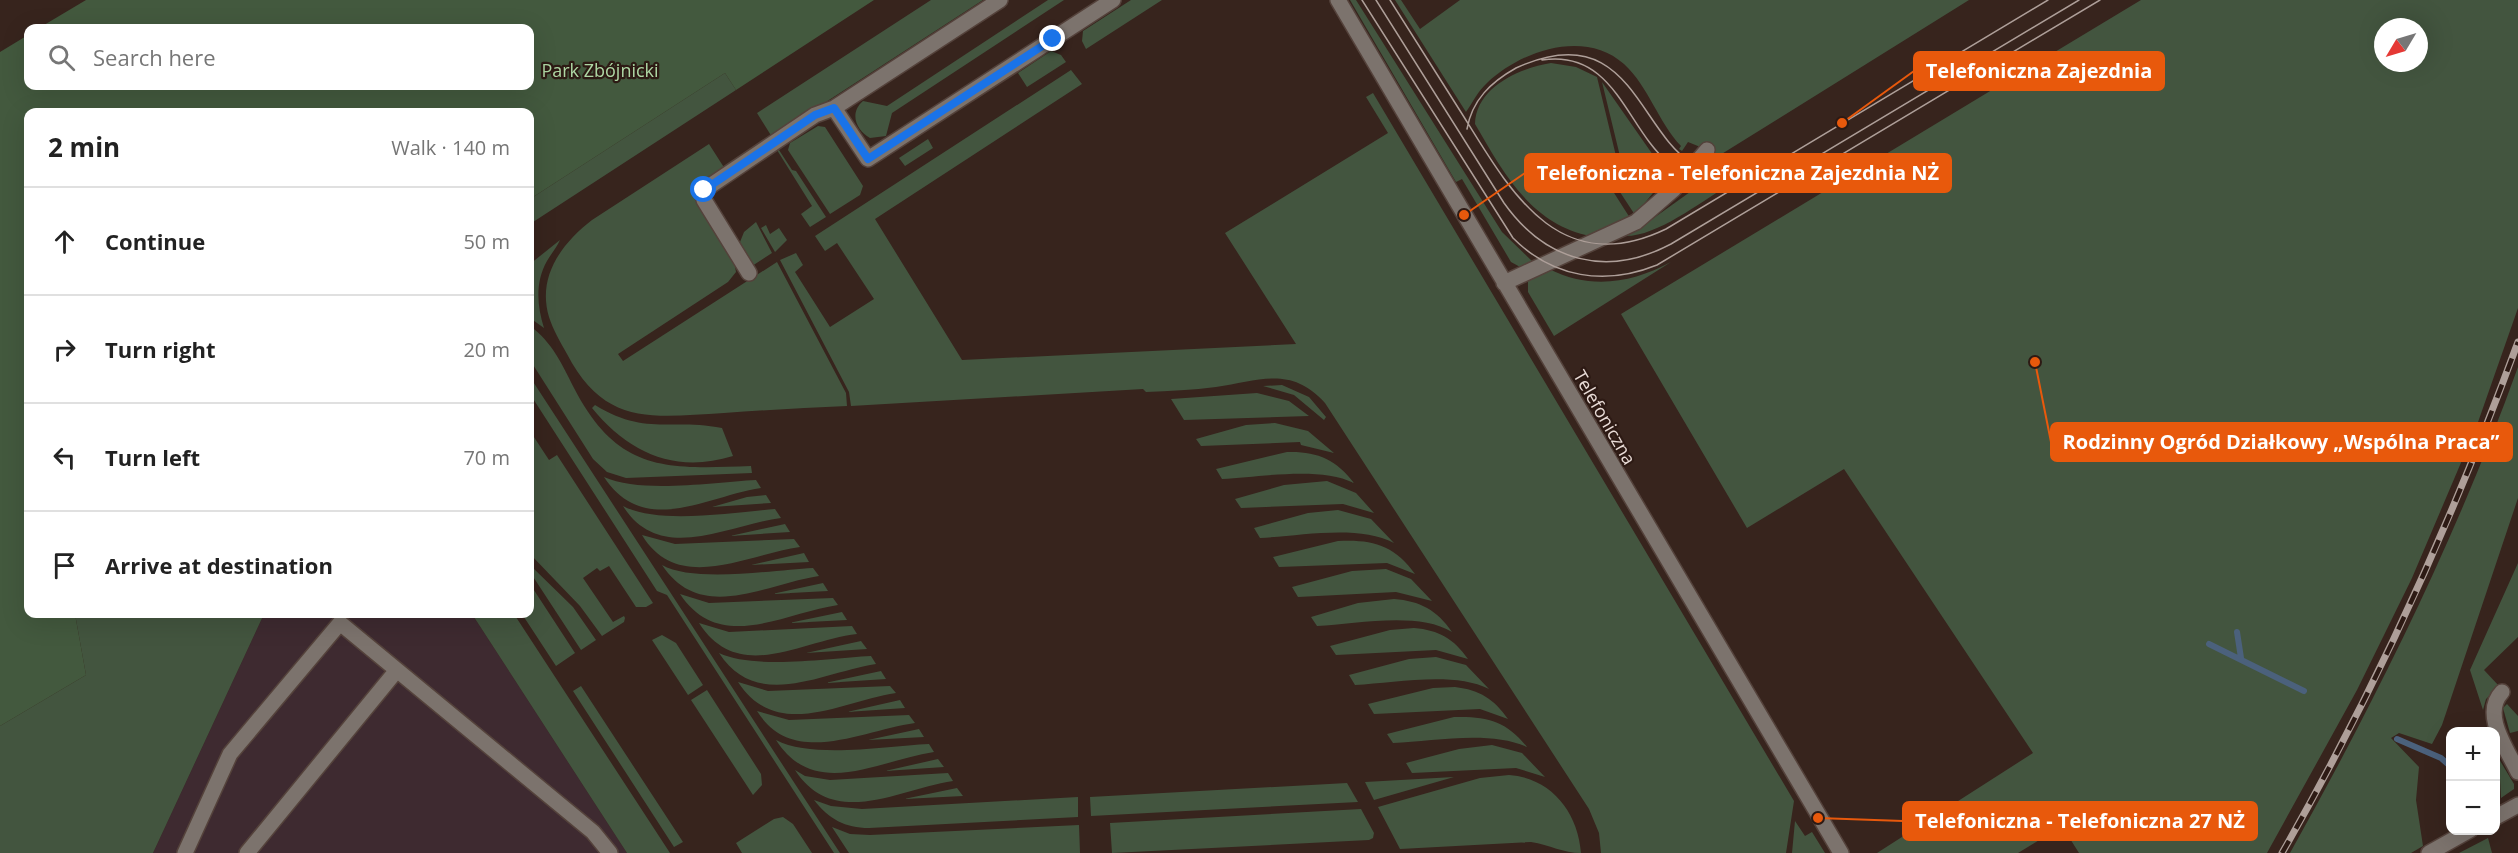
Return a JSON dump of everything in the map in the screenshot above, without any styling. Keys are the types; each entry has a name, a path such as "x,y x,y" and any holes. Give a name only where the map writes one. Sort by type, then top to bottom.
{"street":[{"path":"748,273 704,200 704,190 807,120 834,108 1000,0"},
{"path":"834,108 868,159 1113,0"},
{"name":"Telefoniczna","path":"1338,0 1841,853"},
{"path":"1504,283 1636,222 1674,189 1707,150"},
{"path":"185,853 230,754 340,622 593,832 610,853"},
{"path":"247,853 398,670"},
{"path":"2502,692 2493,704 2494,719 2518,772"},
{"path":"2500,814 2518,805"},
{"path":"2428,853 2462,835"}],"shaded area":[{"path":"262,618 475,618 627,853 153,853"}],"green space":[{"name":"Park Zbójnicki","path":"86,0 874,0 736,90 725,73 534,196 534,108 24,108 24,618 76,618 86,675 0,726 0,52 24,37 24,90 534,90 534,24 46,24"},
{"path":"931,0 983,0 772,137 757,113"},
{"path":"1048,0 1064,0 892,113 886,136 870,138 861,131 855,116 863,101 887,106"},
{"path":"1131,0 1162,0 1086,49 1082,41 1083,31"},
{"path":"1350,0 1356,0 1502,232 1533,262 1522,268 1511,262 1462,179 1456,182"},
{"path":"1395,0 1401,0 1420,29 1460,0 1969,0 1720,155 1688,142 1682,151 1679,149 1681,146 1633,73 1608,53 1591,48 1573,46 1554,48 1518,61 1501,71 1484,86 1466,112"},
{"path":"2141,0 2518,0 2518,308 2477,425 2412,578 2357,690 2267,853 2079,853 2062,826 2018,853 1877,853 2033,753 1844,469 1747,528 1621,314"},
{"path":"1051,51 1061,55 1066,62 1027,87 1018,73"},
{"path":"1551,63 1576,67 1597,77 1616,156 1601,166 1605,172 1602,174 1630,218 1591,236 1570,230 1552,221 1535,208 1508,178 1475,124 1477,111 1491,90 1526,69"},
{"path":"1071,70 1082,84 875,219 962,360 1296,344 1225,233 1388,133 1366,97 1373,93 1794,801 1786,853 1601,853 1599,833 1589,809 1325,403 1300,384 1274,378 1181,390 1146,392 1143,389 851,406 849,392 780,260 796,253 803,265 795,272 830,327 874,299 837,243 825,251 815,236"},
{"path":"725,73 736,90 534,221 534,196"},
{"path":"1602,82 1653,155 1670,172 1635,215 1616,186 1624,181 1614,166 1607,170 1605,167 1617,159 1621,173 1625,177"},
{"path":"818,126 825,127 863,186 860,195 830,214 788,150 790,143"},
{"path":"928,139 933,148 905,166 899,158"},
{"path":"709,144 725,169 693,191 733,255 736,272 728,282 618,354 623,361 777,262 846,393 847,406 675,416 633,412 615,406 598,395 582,378 557,336 549,317 546,288 554,263 562,251 592,220"},
{"path":"777,150 792,170 796,171 826,217 810,227 801,214 812,206"},
{"path":"1704,182 1722,183 1726,187 1663,226 1636,235 1623,236 1637,230"},
{"path":"756,222 772,253 752,266 740,242 744,232"},
{"path":"766,225 770,234 779,228 787,240 775,252 761,228"},
{"path":"560,240 540,277 539,303 544,328 534,321 534,261"},
{"path":"1671,262 1554,336 1528,292 1528,279 1549,269 1565,276 1596,282 1641,275"},
{"path":"534,329 556,354 591,416 608,436 627,451 648,460 670,465 751,466 752,473 626,478 607,472 593,459 534,366"},
{"path":"2518,367 2518,498 2442,725 2432,744 2399,733 2391,738 2419,767 2416,800 2423,846 2411,853 2290,853 2354,735 2414,614 2469,492"},
{"path":"534,383 840,853 834,853 667,595 657,591 534,400"},
{"path":"1282,385 1309,397 1326,417 1324,420 1294,395 1263,386"},
{"path":"1257,393 1289,401 1309,416 1184,420 1171,399"},
{"path":"595,405 629,420 644,423 704,425 722,428 733,456 712,461 692,462 673,461 655,456 621,437 592,408"},
{"path":"1275,423 1308,431 1334,453 1301,445 1300,442 1201,446 1196,439 1246,425"},
{"path":"534,437 549,460 557,455 653,603 646,607 636,607 609,566 600,571 597,568 583,578 613,622 624,616 624,622 602,636 580,606 534,558"},
{"path":"1287,452 1307,453 1325,458 1340,468 1354,483 1325,475 1308,474 1222,479 1216,469"},
{"path":"604,477 619,482 658,486 756,480 761,488 698,504 657,509 638,506 620,495"},
{"path":"1327,481 1356,493 1374,513 1343,504 1241,508 1235,499 1284,485"},
{"path":"766,495 771,503 712,507 747,497"},
{"path":"623,506 638,512 676,516 775,509 781,518 696,537 675,538 656,534 638,524"},
{"path":"1338,510 1371,519 1394,543 1380,537 1347,533 1260,538 1254,528 1308,513"},
{"path":"785,524 790,532 730,536"},
{"path":"642,535 675,544 794,539 800,547 737,562 694,567 675,563 657,553"},
{"path":"1338,541 1361,541 1391,550 1415,574 1387,563 1279,567 1273,557"},
{"path":"804,553 809,562 751,565"},
{"path":"2518,563 2518,637 2484,670 2499,686 2486,699 2483,710 2470,670"},
{"path":"662,565 693,573 713,574 813,568 819,576 756,592 715,597 695,593 678,583"},
{"path":"534,569 573,607 596,640 581,650 534,578"},
{"path":"1386,569 1411,579 1432,601 1396,592 1298,597 1292,587 1352,571"},
{"path":"823,583 828,591 772,594"},
{"path":"534,590 575,653 556,666 525,618 534,618"},
{"path":"680,594 709,603 833,598 838,605 774,621 733,626 714,622 696,612"},
{"path":"1394,599 1412,602 1427,608 1434,612 1452,632 1438,626 1405,620 1317,626 1311,617 1358,603"},
{"path":"842,612 847,620 789,623"},
{"path":"76,618 262,618 153,853 0,853 0,726 86,675"},
{"path":"475,618 517,618 670,853 627,853"},
{"path":"699,623 729,632 852,626 857,634 793,650 752,655 733,652 715,642"},
{"path":"1414,628 1438,633 1445,637 1468,659 1436,650 1336,655 1330,646 1390,630"},
{"path":"662,635 676,643 703,685 688,695 652,640"},
{"path":"861,641 867,649 806,653"},
{"path":"719,653 734,658 772,662 871,656 876,664 813,680 771,685 752,681 734,671"},
{"path":"1436,657 1466,665 1489,689 1459,680 1442,679 1355,685 1349,675 1409,659"},
{"path":"881,671 886,679 825,683"},
{"path":"738,682 768,691 890,686 896,693 833,709 791,714 772,710 754,700"},
{"path":"581,686 683,842 674,847 573,691"},
{"path":"1455,687 1472,690 1486,697 1508,719 1480,709 1374,714 1368,704 1433,688"},
{"path":"707,690 761,774 762,785 753,795 691,700"},
{"path":"900,700 905,708 847,712"},
{"path":"2507,704 2518,716 2518,731 2510,733 2503,708"},
{"path":"757,711 789,720 909,715 915,723 852,738 809,742 790,738 772,728"},
{"path":"1454,717 1486,719 1495,722 1512,731 1527,747 1513,742 1479,738 1393,743 1387,734"},
{"path":"919,729 924,737 868,740"},
{"path":"776,740 791,746 829,750 929,744 934,752 870,768 829,773 809,769 792,758"},
{"path":"1492,745 1522,753 1545,777 1516,768 1412,773 1406,763 1459,749"},
{"path":"938,759 944,767 885,771"},
{"path":"2500,761 2514,784 2514,789 2501,798"},
{"path":"795,770 805,776 830,780 948,773 953,781 890,797 848,802 829,798 811,788"},
{"path":"1509,775 1538,783 1560,800 1574,824 1581,853 1568,852 1531,842 1400,849 1378,807 1480,778"},
{"path":"1454,777 1374,800 1365,782"},
{"path":"1347,783 1358,802 1091,816 1090,797"},
{"path":"957,788 963,796 904,799"},
{"path":"1078,797 1078,817 869,828 860,828 838,821 814,800 831,806 862,809"},
{"path":"1361,809 1374,833 1373,838 1369,840 1112,853 1110,823"},
{"path":"783,817 793,824 812,853 742,853 736,843 774,819"},
{"path":"1795,821 1805,836 1812,832 1825,853 1792,853"},
{"path":"1079,825 1080,853 849,853 832,827 850,834 870,835"},
{"path":"2488,838 2492,853 2459,853"}],"waterway":[{"path":"2237,632 2241,658"},
{"path":"2209,644 2304,691"},
{"path":"2397,739 2441,758 2446,762"}],"tram line":[{"path":"1362,0 1513,238 1529,252 1562,270 1599,276 1638,272 1657,265 2100,0"},
{"path":"1376,0 1504,203 1521,223 1539,239 1558,251 1601,262 1624,260 1671,244 2079,0"},
{"path":"1390,0 1500,174 1521,199 1543,221 1568,236 1596,244 1629,242 1666,229 2048,0"},
{"path":"1467,129 1473,109 1498,79 1516,68 1564,55 1599,62 1625,82 1666,139 1690,162 1721,173 1763,165"},
{"path":"1542,60 1574,61 1598,74 1617,94 1650,142 1669,163 1693,176 1725,178"}],"railway":[{"path":"2282,853 2349,729 2411,602 2467,473 2518,342"}],"place":[{"name":"Telefoniczna Zajezdnia","path":"1842,123"},
{"name":"Telefoniczna - Telefoniczna Zajezdnia NŻ","path":"1464,215"},
{"name":"Rodzinny Ogród Działkowy „Wspólna Praca”","path":"2035,362"},
{"name":"Telefoniczna - Telefoniczna 27 NŻ","path":"1818,818"}],"route":[{"path":"704,190 815,115 834,108 868,159 1053,39"}]}
